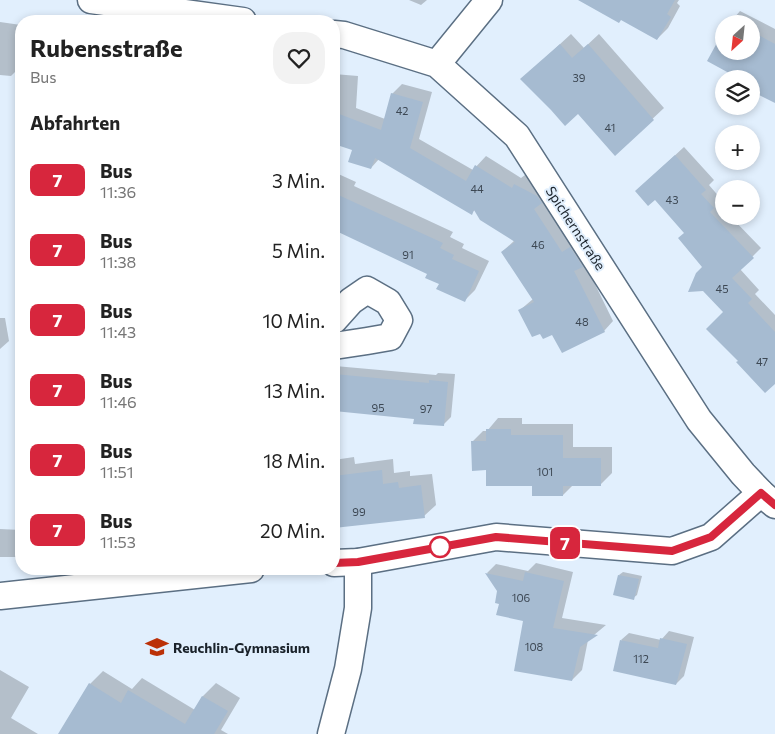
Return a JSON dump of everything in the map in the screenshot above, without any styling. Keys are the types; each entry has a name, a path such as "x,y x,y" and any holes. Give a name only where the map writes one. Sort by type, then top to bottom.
{"street":[{"path":"91,0 200,15"},
{"path":"437,64 489,0"},
{"name":"Spichernstraße","path":"340,35 437,64 517,136 700,420 743,474 768,499"},
{"path":"340,313 351,301 367,290 388,302 399,320 390,336 367,342 340,345"},
{"path":"331,734 348,669 358,608 346,562 496,537 672,551 711,537 768,499"},
{"path":"0,596 195,575"}],"building":[{"path":"578,0 675,0 667,14 671,17 657,40 621,20 619,23"},
{"path":"760,36 775,44 775,103 760,96 760,70 724,70 707,61 715,46 715,60 760,60"},
{"path":"560,44 572,58 588,44 654,120 615,156 578,114 565,126 520,79"},
{"path":"391,93 423,102 410,148 466,181 475,165 512,188 514,184 537,196 542,203 534,209 562,252 570,247 583,267 574,271 605,332 562,353 552,335 543,339 540,334 532,337 518,310 534,302 501,252 515,242 480,220 474,210 472,215 375,158 371,169 348,162 352,150 340,146 340,114 381,130"},
{"path":"675,155 706,190 701,194 714,208 710,212 715,217 715,225 722,225 754,258 732,278 752,299 748,303 775,332 775,384 765,393 736,362 738,361 706,329 723,312 703,291 688,292 696,273 702,267 678,238 684,233 655,200 648,206 635,191"},
{"path":"340,196 443,243 440,248 454,255 452,259 479,271 465,302 436,289 439,284 425,278 427,274 340,233"},
{"path":"340,375 429,383 429,380 448,382 444,426 413,424 414,419 340,412"},
{"path":"486,429 511,429 511,435 563,435 563,458 601,458 601,486 563,486 563,496 532,496 532,486 486,486 486,470 472,471 471,441 486,441"},
{"path":"382,470 383,484 398,482 399,488 421,485 425,518 340,527 340,475"},
{"path":"525,572 564,581 553,628 598,635 580,647 572,681 514,671 523,621 496,615 499,604 495,603 497,591 485,573 523,581"},
{"path":"618,575 639,579 634,600 613,595"},
{"path":"660,638 687,644 676,685 613,671 620,640 658,648"},
{"path":"89,683 121,703 128,690 185,724 202,696 228,711 214,734 58,734"}],"bus line":[{"name":"7","path":"340,563 358,562 496,537 672,551 711,537 761,493 775,505"}],"place":[{"name":"Reuchlin-Gymnasium","path":"157,647"}]}
